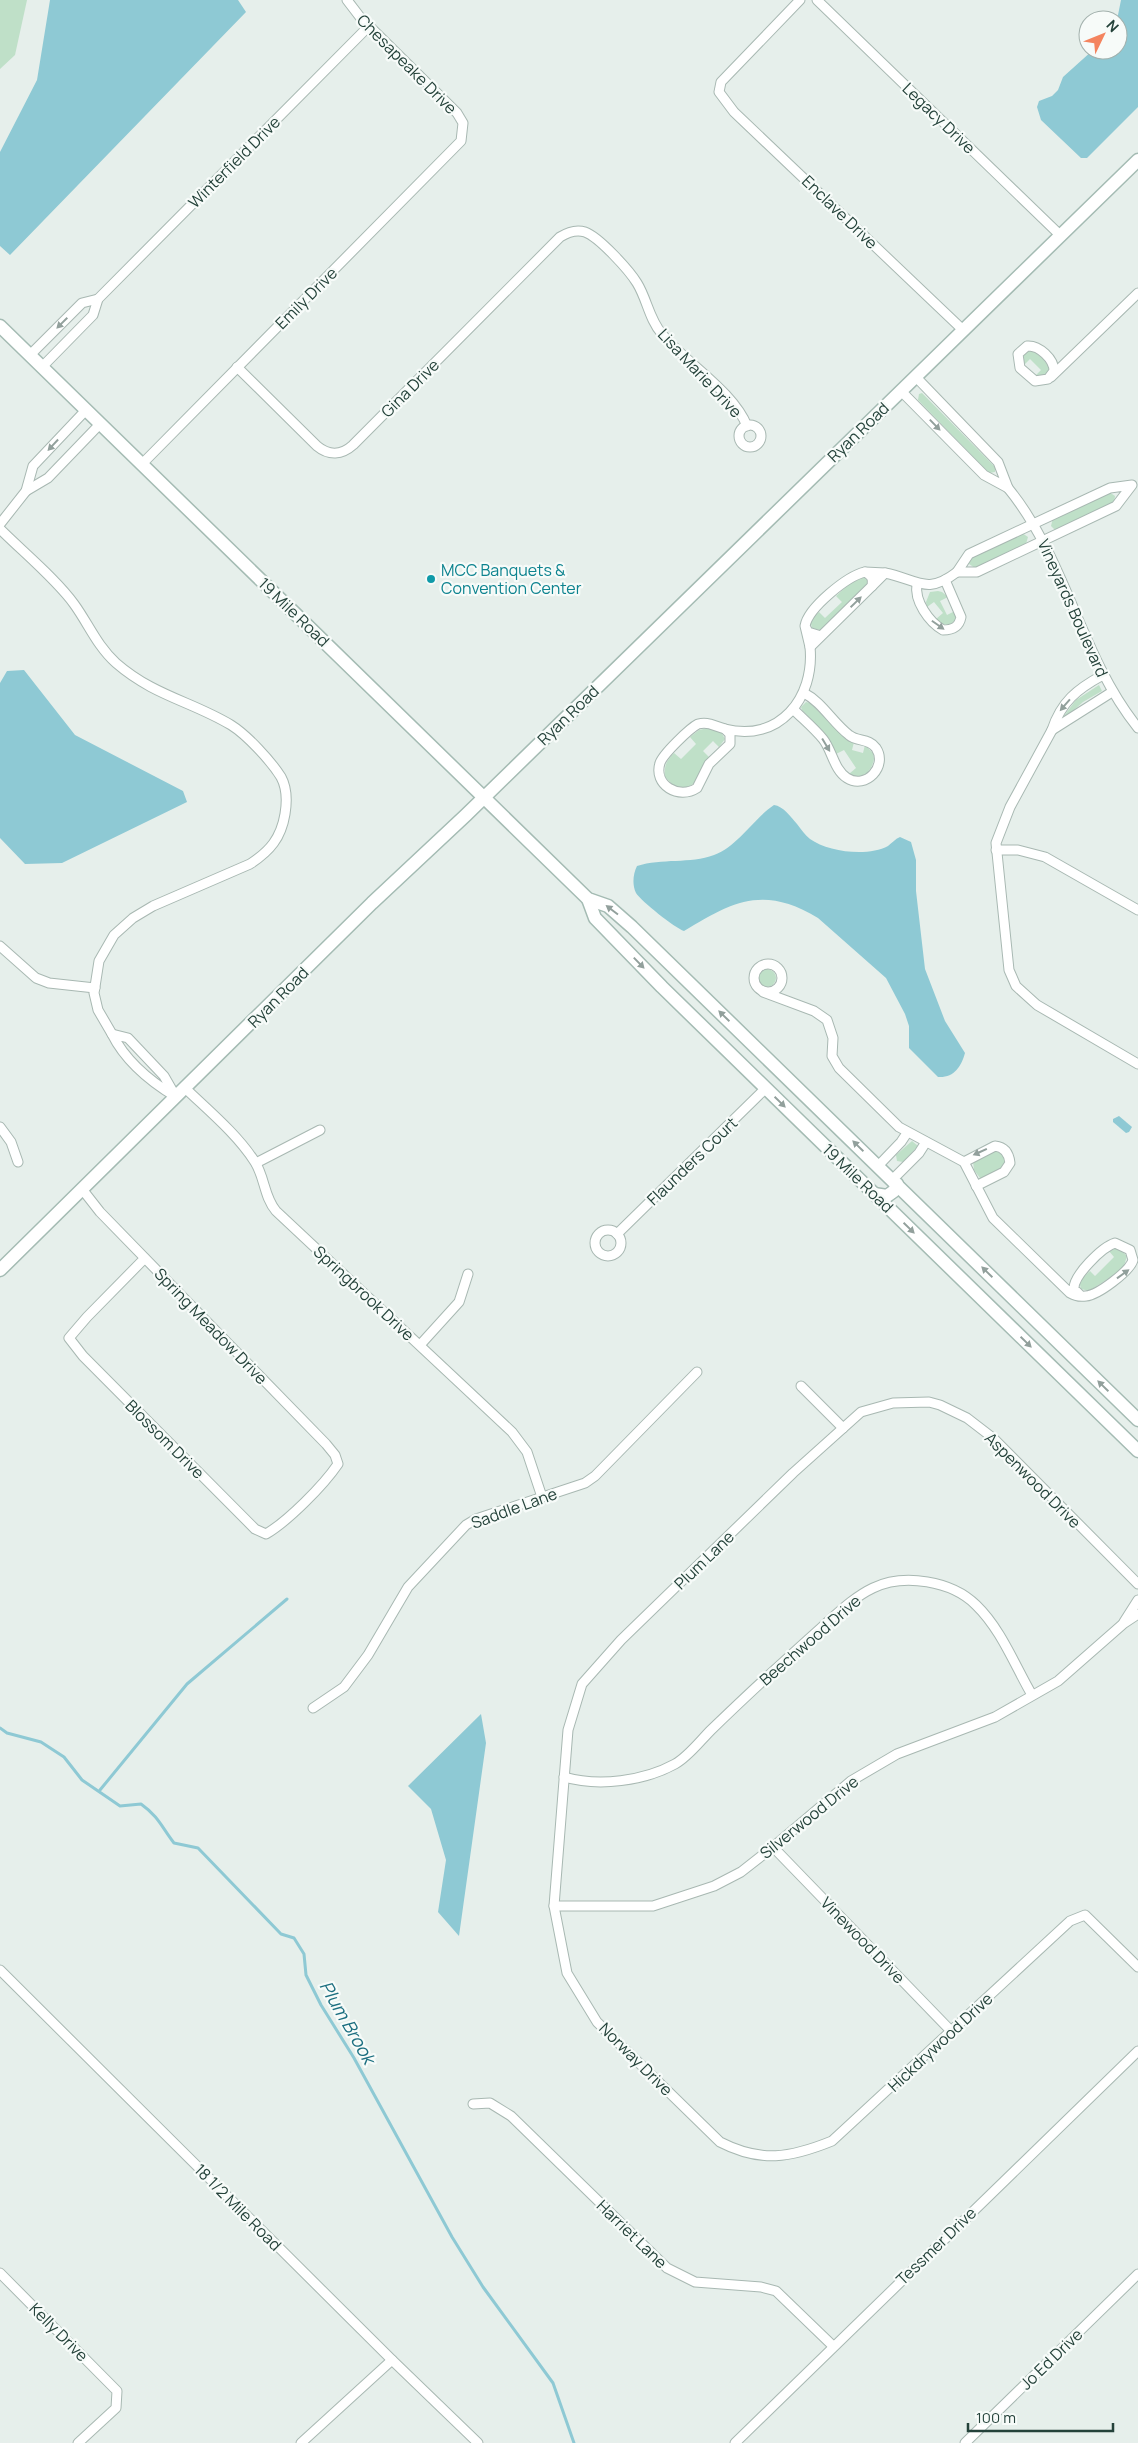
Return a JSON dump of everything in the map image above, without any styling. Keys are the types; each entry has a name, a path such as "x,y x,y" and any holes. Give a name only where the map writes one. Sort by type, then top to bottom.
{"main road":[{"name":"Ryan Road","path":"0,1270 366,910 1138,160"},
{"name":"19 Mile Road","path":"0,326 588,899 608,906 632,927 1138,1420"},
{"name":"19 Mile Road","path":"588,899 595,918 614,938 1138,1451"},
{"path":"614,938 620,928 632,927"},
{"path":"736,1059 739,1052 746,1047 759,1050"},
{"path":"874,1194 887,1196 894,1191 895,1182"},
{"path":"1125,1438 1131,1428 1138,1426"}],"street":[{"name":"Chesapeake Drive","path":"347,0 369,26 456,113 463,129"},
{"name":"Enclave Drive","path":"800,0 721,82 719,92 734,112 963,330"},
{"name":"Legacy Drive","path":"817,0 1061,236"},
{"name":"Winterfield Drive","path":"30,355 82,303 98,298 369,26"},
{"name":"Emily Drive","path":"142,464 458,146 463,129"},
{"name":"Gina Drive","path":"237,367 317,446 329,453 341,452 353,444 560,237 572,231 579,231"},
{"name":"Lisa Marie Drive","path":"579,231 592,236 630,274 641,290 656,326 734,404 747,426"},
{"path":"1051,377 1055,368 1048,358 1038,348 1031,345 1023,348 1017,358 1020,368 1035,381 1044,381 1051,377 1138,293"},
{"name":"Winterfield Drive","path":"42,367 94,315 98,298"},
{"path":"1048,358 1056,362 1066,362"},
{"name":"Vineyards Boulevard","path":"916,376 998,462 1008,488 1035,523 1044,540 1103,675 1112,692 1138,728"},
{"name":"Vineyards Boulevard","path":"901,390 984,476 1008,488"},
{"path":"26,491 33,466 86,410"},
{"path":"0,524 26,491 48,478 100,424"},
{"path":"742,732 710,764 701,783 693,791 676,792 662,781 660,769 663,758 692,729 703,723 742,732 772,725 794,709 804,693 809,673 810,647 806,626 808,616 846,579 865,572 885,573 928,586 945,580 957,572 969,554 1110,488 1135,482"},
{"path":"957,572 977,572 1116,506 1135,482"},
{"path":"0,529 68,597 105,652 126,672 160,694 233,726 252,743 280,777 284,786 287,806 280,834 264,854 250,864 153,906 122,927 114,935 99,960 94,988 50,983 36,978 0,946"},
{"path":"865,572 872,576 872,586"},
{"path":"810,647 885,573"},
{"path":"918,584 917,596 932,621 943,630 952,630 960,623 961,617 945,580"},
{"path":"806,626 812,635 821,636"},
{"path":"1103,675 1067,701 1058,713 1052,730 999,831 996,850 1007,961 1016,986 1037,1005 1138,1064"},
{"path":"1052,730 1112,692"},
{"path":"794,709 822,737 844,776 854,781 860,781 866,780 875,772 880,760 875,747 870,742 848,735 804,693"},
{"path":"725,729 730,734 730,744"},
{"path":"996,850 1018,850 1045,857 1138,910"},
{"path":"786,1000 780,986 782,977 778,968 765,964 757,969 753,978 756,987 763,992 820,1014 827,1020 832,1038 832,1056 839,1068 907,1133 964,1162 993,1218 1070,1294 1080,1296 1091,1295 1127,1271 1133,1260 1130,1250 1120,1244 1110,1244 1065,1288"},
{"path":"763,992 772,992 780,986"},
{"name":"Springbrook Drive","path":"94,988 98,1010 112,1034 128,1038 181,1092 238,1141 256,1163 269,1203 276,1211 512,1432 526,1452 542,1497"},
{"name":"Flaunders Court","path":"617,1234 766,1088"},
{"path":"0,1127 11,1142 18,1162"},
{"path":"256,1163 320,1130"},
{"path":"878,1166 907,1133"},
{"path":"895,1182 926,1142"},
{"path":"964,1162 995,1146 1004,1149 1008,1154 1010,1163 1004,1172 976,1186"},
{"name":"Spring Meadow Drive","path":"82,1189 100,1212 335,1455 338,1464 331,1475 277,1527 266,1534"},
{"name":"Blossom Drive","path":"145,1258 69,1338 83,1356 255,1529 266,1534"},
{"path":"420,1345 459,1302 468,1274"},
{"path":"1075,1278 1074,1289 1080,1296"},
{"name":"Saddle Lane","path":"313,1708 344,1687 368,1655 408,1587 466,1525 476,1519 585,1483 596,1476 697,1372"},
{"path":"801,1386 843,1428"},
{"name":"Plum Lane","path":"564,1777 568,1730 582,1684 621,1640 793,1473 862,1412 893,1403 913,1401"},
{"name":"Aspenwood Drive","path":"913,1401 940,1405 967,1418 993,1438 1138,1584"},
{"name":"Beechwood Drive","path":"564,1777 596,1781 627,1780 656,1773 677,1763 775,1668 857,1597 875,1587 903,1580 937,1584 965,1596 976,1605 991,1624 1032,1695"},
{"name":"Silverwood Drive","path":"1122,1624 1138,1600"},
{"name":"Silverwood Drive","path":"554,1906 653,1906 714,1886 741,1872 851,1781 897,1754 995,1717 1058,1681 1122,1624 1138,1614"},
{"name":"Norway Drive","path":"564,1777 554,1906 567,1973 597,2022 720,2142 736,2150 767,2157 788,2154"},
{"name":"Vinewood Drive","path":"773,1847 952,2032"},
{"name":"Hickdrywood Drive","path":"788,2154 832,2142 1070,1922 1085,1915 1138,1967"},
{"name":"18 1/2 Mile Road","path":"0,1970 478,2443"},
{"name":"Tessmer Drive","path":"735,2443 1138,2051"},
{"name":"Harriet Lane","path":"473,2104 490,2104 511,2116 667,2268 695,2282 760,2287 776,2291 833,2346"},
{"name":"Kelly Drive","path":"0,2274 117,2390 116,2408 78,2443"},
{"name":"Jo Ed Drive","path":"965,2443 1138,2274"},
{"path":"302,2443 392,2360"}],"green space":[{"path":"0,0 27,0 15,55 0,69"},
{"path":"1030,351 1039,355 1046,363 1049,369 1046,375 1035,376 1041,370 1030,359 1024,365 1022,359 1025,353"},
{"path":"922,393 995,467 995,472 989,473 918,400 919,394"},
{"path":"1109,492 1115,496 1114,503 1058,529 1054,529 1051,526 1053,518"},
{"path":"1022,533 1028,537 1026,544 975,568 969,564 970,558"},
{"path":"863,577 868,580 866,586 820,630 812,628 810,620 819,612 825,618 842,602 836,596 848,585"},
{"path":"938,591 948,597 940,601 947,615 955,611 956,620 949,625 941,624 936,619 943,613 934,602 927,607 926,602 930,592"},
{"path":"1099,685 1102,691 1083,702 1066,717 1063,717 1076,700"},
{"path":"806,702 810,703 843,736 854,742 852,750 863,753 865,745 873,753 873,764 865,774 854,776 849,774 856,768 844,750 836,754 827,736 802,710 801,707"},
{"path":"708,728 721,732 725,739 719,747 713,741 703,751 709,757 693,783 683,788 675,787 665,777 667,761 674,753 681,759 696,744 690,737 699,730"},
{"path":"763,969 771,969 776,974 774,985 763,987 758,982 758,974"},
{"path":"912,1141 918,1146 903,1162 897,1161 896,1155"},
{"path":"993,1150 1005,1155 1004,1165 994,1174 980,1178 974,1170 973,1161"},
{"path":"1118,1248 1127,1256 1123,1269 1089,1291 1081,1289 1079,1281 1090,1271 1095,1276 1114,1257 1109,1251"}],"water":[{"path":"50,0 238,0 246,12 10,255 0,246 0,152 37,80"},
{"path":"1121,0 1138,0 1138,107 1087,158 1081,158 1041,120 1037,107 1039,101 1052,96 1058,90 1063,77 1082,60 1128,60 1128,10 1119,10"},
{"path":"24,670 75,735 183,791 187,802 62,863 25,864 0,838 0,683 7,671"},
{"path":"774,805 781,807 787,812 810,839 837,850 859,852 880,849 888,846 900,837 911,842 916,860 916,891 925,969 945,1021 965,1053 959,1067 953,1074 938,1077 909,1048 909,1026 905,1014 886,978 818,918 799,908 781,902 749,901 718,912 684,931 658,914 636,893 634,880 637,866 656,862 705,858 723,851"},
{"path":"1119,1116 1132,1127 1129,1132 1126,1133 1113,1122 1113,1119"},
{"path":"481,1714 486,1743 459,1936 438,1912 446,1860 431,1809 408,1786"}],"waterway":[{"path":"100,1790 187,1684 287,1599"},
{"name":"Plum Brook","path":"0,1728 7,1733 41,1742 64,1757 82,1780 120,1806 141,1804 156,1818 174,1843 198,1848 281,1934 294,1938 304,1954 306,1975 321,2005 354,2058 452,2237 483,2287 553,2383 574,2443"}],"place":[{"name":"MCC Banquets & Convention Center","path":"431,579"}]}
